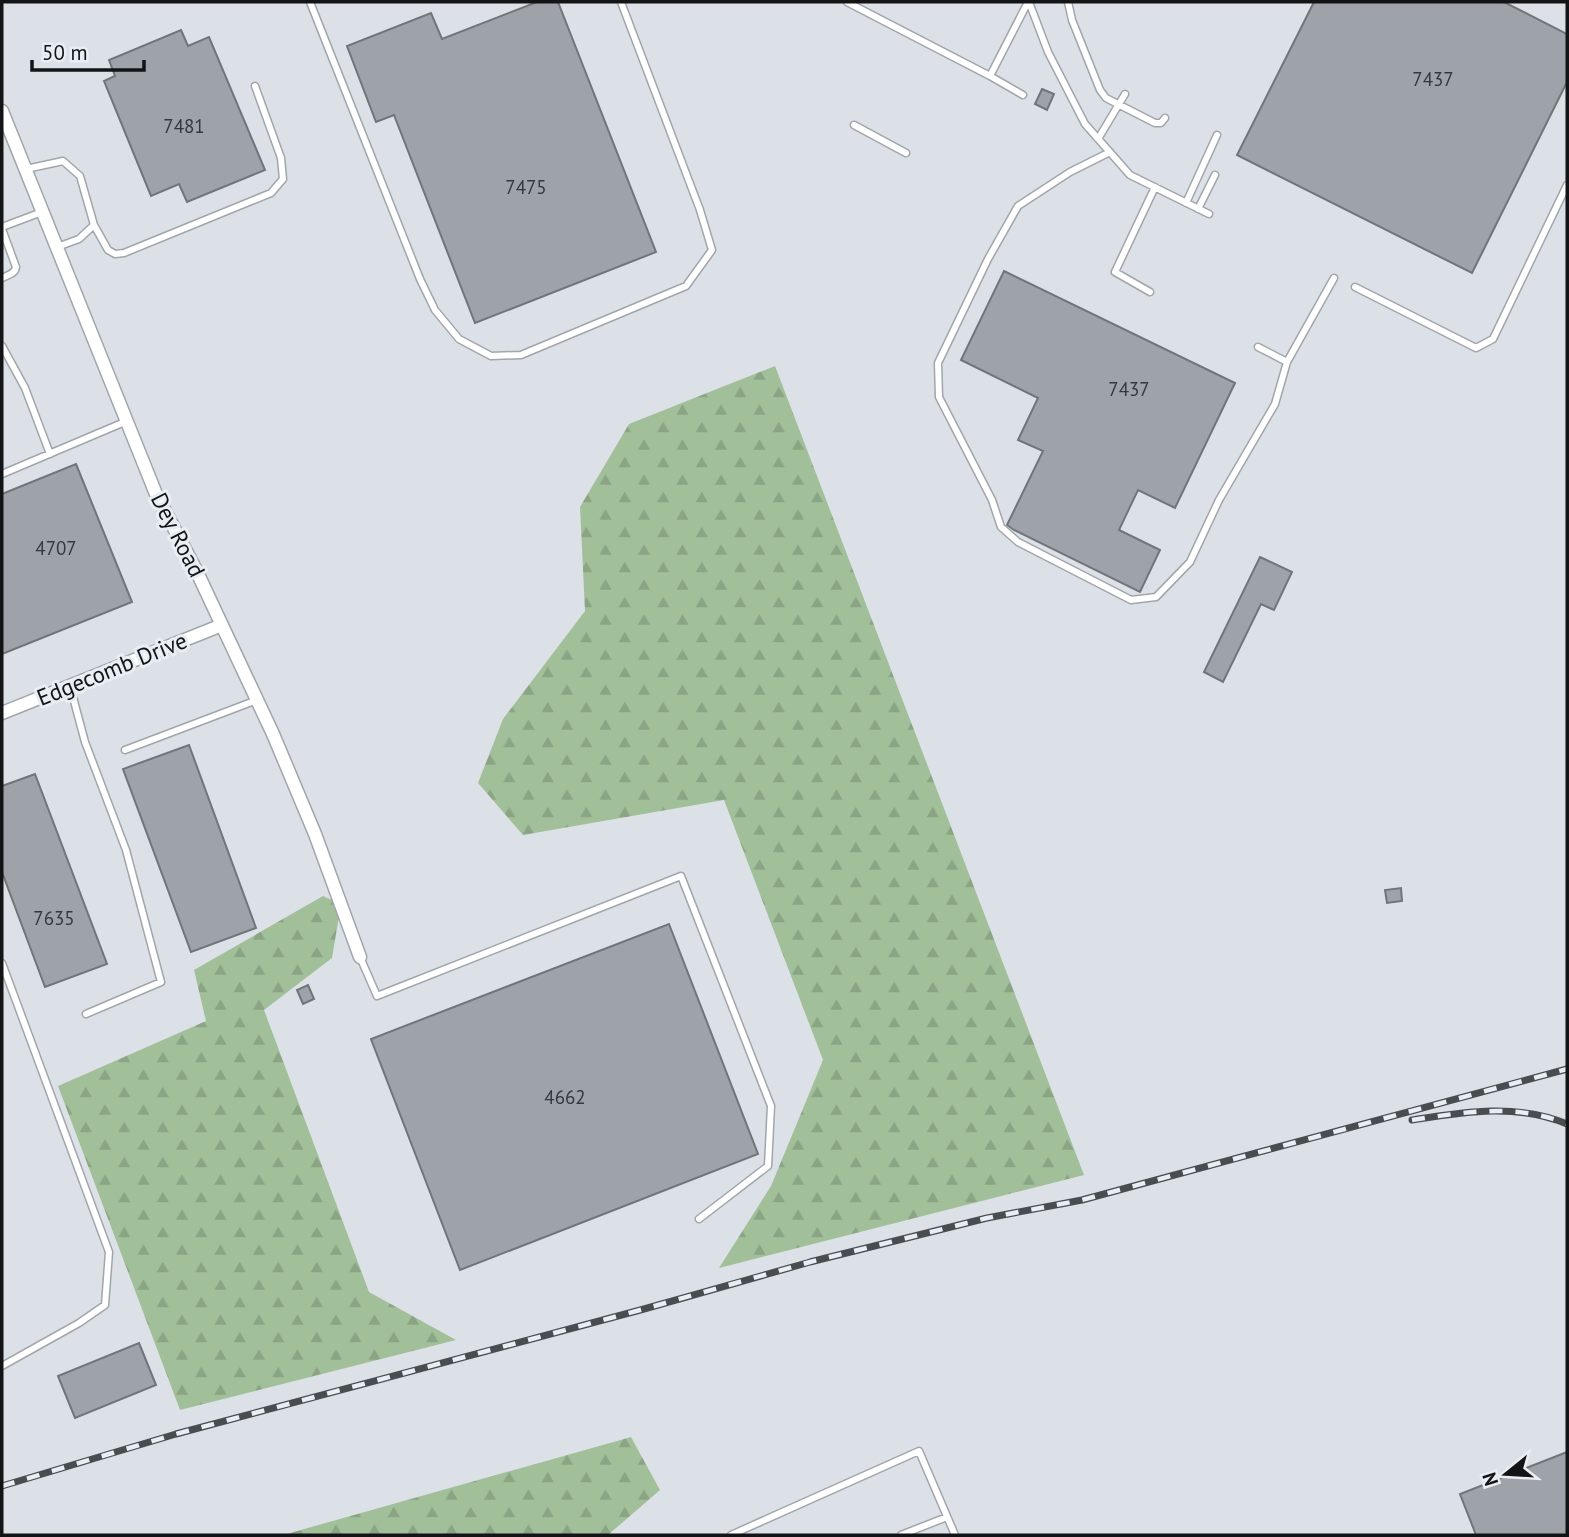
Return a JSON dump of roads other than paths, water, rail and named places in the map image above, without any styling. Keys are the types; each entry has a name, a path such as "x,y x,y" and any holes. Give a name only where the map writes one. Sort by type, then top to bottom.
{"street":[{"name":"Dey Road","path":"2,111 156,494 197,572 257,700 316,834 360,957"},
{"name":"Edgecomb Drive","path":"2,713 222,625"}],"lane":[{"path":"310,2 420,279 435,310 459,339 491,356 521,355 685,286 712,250 700,210 621,2"},
{"path":"847,2 1023,95"},
{"path":"990,76 1028,2"},
{"path":"1028,2 1048,52 1086,124 1098,139 1130,175 1209,214"},
{"path":"1068,2 1072,20 1100,90 1106,98 1155,124 1161,123 1165,118"},
{"path":"25,169 63,161 80,176 94,226 108,250 115,254 124,253 271,193 283,179 281,158 255,86"},
{"path":"1098,139 1125,94"},
{"path":"854,125 906,153"},
{"path":"1186,203 1217,135"},
{"path":"1110,152 1070,172 1018,206 988,259 938,363 939,397 992,500 1001,527 1018,542 1131,600 1156,597 1190,562 1219,500 1275,404 1287,362 1334,278"},
{"path":"1198,209 1215,175"},
{"path":"1355,287 1476,348 1493,339 1567,185"},
{"path":"1150,292 1115,272 1155,187"},
{"path":"2,278 12,274 16,267 2,228 42,212"},
{"path":"57,247 79,239 94,226"},
{"path":"2,346 25,388 50,454"},
{"path":"1258,347 1287,362"},
{"path":"2,474 127,421"},
{"path":"70,686 85,742 126,850 161,982 86,1014"},
{"path":"125,750 257,700"},
{"path":"360,957 377,996 681,876 771,1105 768,1166 699,1219"},
{"path":"2,963 109,1252 105,1305 79,1323 2,1366"},
{"path":"731,1535 919,1451 955,1535"},
{"path":"901,1535 947,1517"}],"railway":[{"path":"2,1486 176,1434 810,1262 987,1218 1082,1200 1567,1069"},
{"path":"1412,1120 1471,1112 1510,1111 1548,1117 1567,1124"}]}
